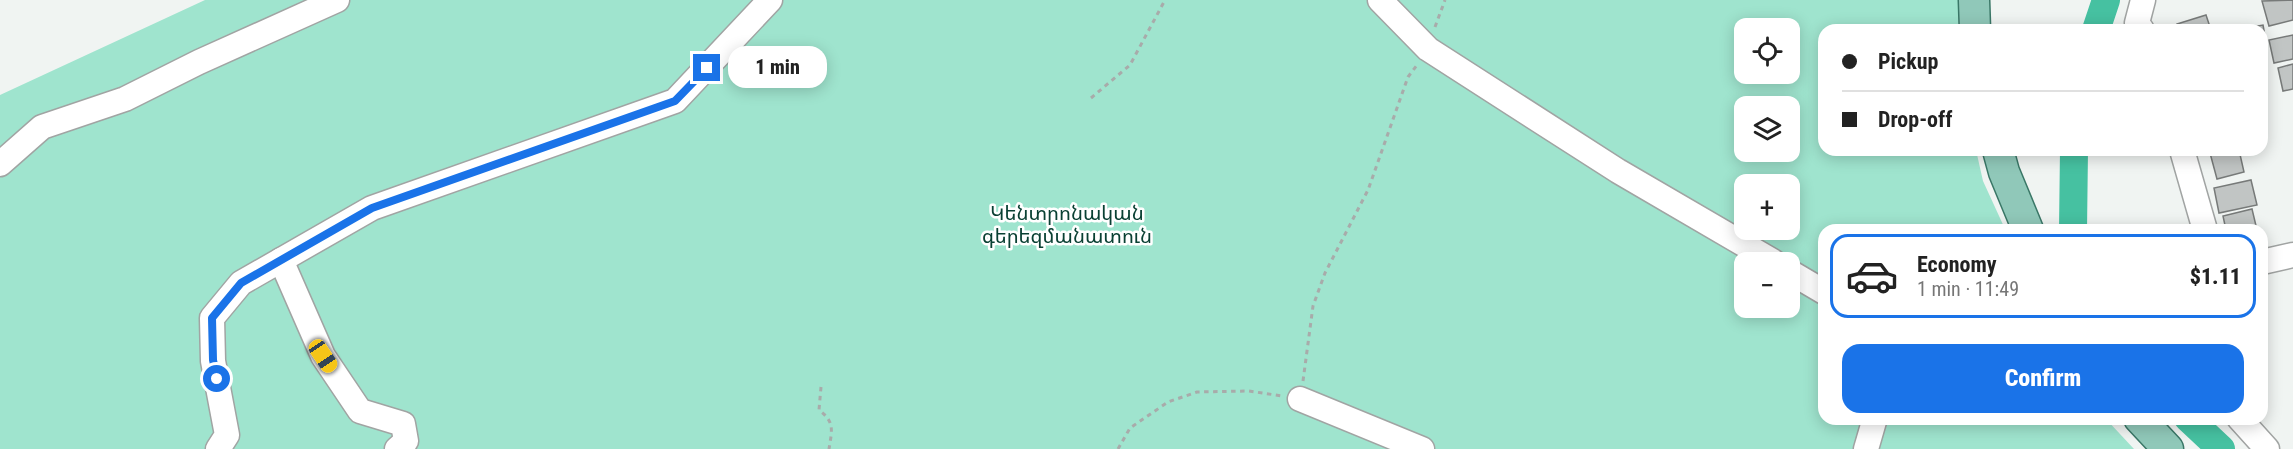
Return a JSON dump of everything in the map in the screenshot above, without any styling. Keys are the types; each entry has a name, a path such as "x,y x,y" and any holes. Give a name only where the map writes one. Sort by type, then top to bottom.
{"main road":[{"path":"1974,0 1975,24"},
{"path":"2000,156 2026,224"},
{"path":"2146,425 2168,449"}],"street":[{"path":"0,164 42,127 124,99 199,62 337,0"},
{"path":"218,449 227,435 213,360 212,318 241,283 372,208 675,101 770,0"},
{"path":"1380,0 1428,50 1618,171 1757,252"},
{"path":"2138,24 2144,0"},
{"path":"2184,156 2203,224"},
{"path":"2268,261 2293,255"},
{"path":"281,260 323,356 360,411 403,424 406,441 397,449"},
{"path":"1800,278 1818,288"},
{"path":"1300,399 1422,449"},
{"path":"1866,449 1873,425"},
{"path":"2245,425 2267,449"}],"path":[{"path":"1091,98 1130,65 1165,0"},
{"path":"1118,449 1130,429 1139,422 1168,402 1197,392 1249,391 1300,399 1313,306 1324,273 1368,190 1408,77 1428,50 1444,0"},
{"path":"821,387 819,410 830,417 832,428 830,449"}],"green space":[{"name":"Կենտրոնական գերեզմանատուն","path":"205,0 1958,0 1959,24 1818,24 1818,156 1977,156 1983,181 2003,224 1818,224 1818,425 2112,425 2134,449 0,449 0,95"}],"building":[{"path":"2293,0 2293,20 2269,26 2262,1"},
{"path":"2206,15 2209,24 2177,24"},
{"path":"2293,35 2293,59 2274,63 2269,40"},
{"path":"2293,64 2293,89 2283,91 2278,68"},
{"path":"2211,156 2240,156 2244,172 2217,179"},
{"path":"2251,180 2257,205 2219,213 2214,188"},
{"path":"2252,209 2256,224 2225,224 2223,216"}],"waterway":[{"path":"2098,24 2106,0"},
{"path":"2073,224 2074,156"},
{"path":"2195,425 2221,449"}],"route":[{"path":"217,379 213,360 212,318 241,283 372,208 463,178 675,101 707,68"}]}
